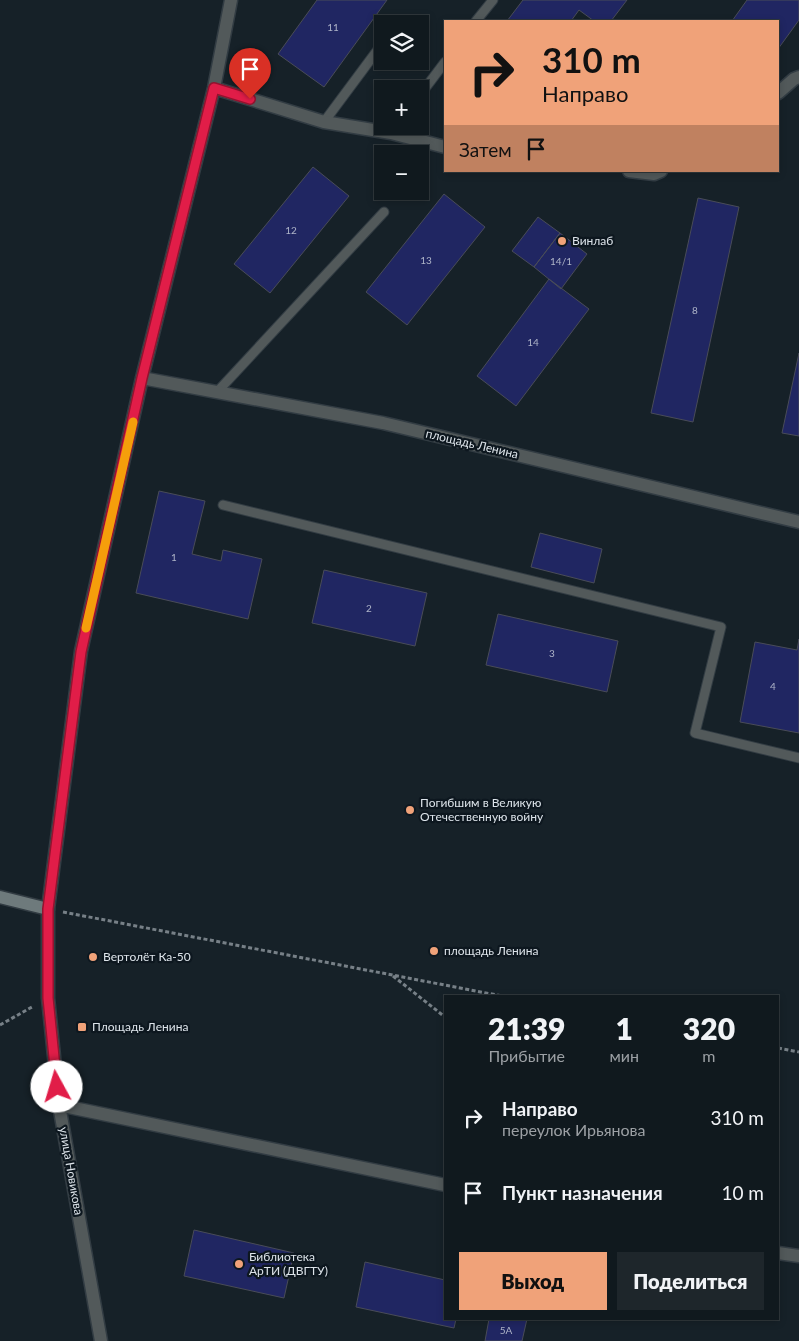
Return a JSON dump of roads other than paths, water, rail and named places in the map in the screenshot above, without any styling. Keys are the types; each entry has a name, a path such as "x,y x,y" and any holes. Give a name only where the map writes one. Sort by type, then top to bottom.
{"street":[{"name":"улица Новикова","path":"101,1341 59,1105 48,998 48,909 81,652 142,378 214,88 230,0"},
{"path":"779,92 799,77"},
{"path":"214,88 324,122 374,128"},
{"path":"410,135 444,146"},
{"path":"638,172 654,174 659,172"},
{"name":"площадь Ленина","path":"142,378 383,422 799,522"},
{"path":"0,897 48,909"},
{"path":"59,1105 444,1185"},
{"path":"779,1253 799,1256"}],"lane":[{"path":"477,20 492,0"},
{"path":"324,122 374,55"},
{"path":"429,83 444,63"},
{"path":"218,391 384,212"},
{"path":"223,505 721,627 695,733 799,758"}],"place":[{"name":"Винлаб","path":"562,241"},
{"name":"Погибшим в Великую Отечественную войну","path":"410,810"},
{"name":"площадь Ленина","path":"434,951"},
{"name":"Вертолёт Ка-50","path":"93,957"},
{"name":"Площадь Ленина","path":"82,1027"},
{"name":"Библиотека АрТИ (ДВГТУ)","path":"239,1264"}]}
